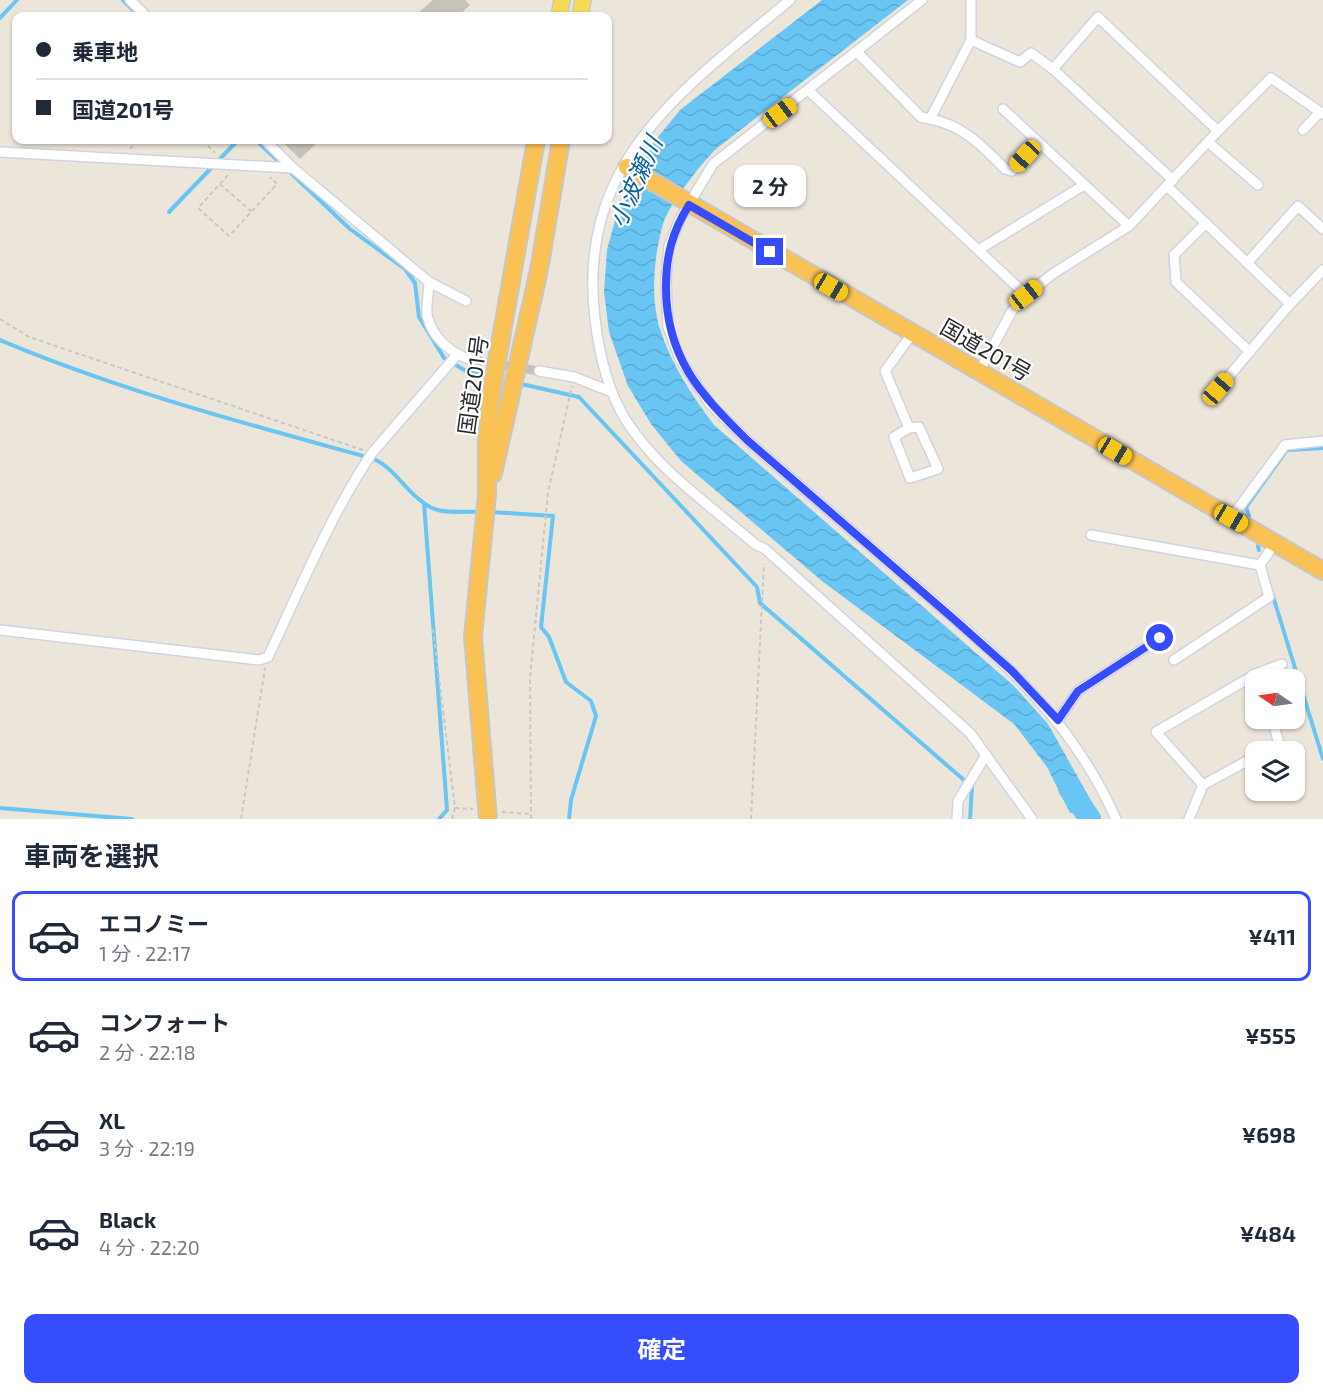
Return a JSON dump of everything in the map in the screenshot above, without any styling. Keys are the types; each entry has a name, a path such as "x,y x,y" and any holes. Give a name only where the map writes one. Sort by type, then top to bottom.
{"highway":[{"name":"国道201号","path":"488,819 473,637 487,495 487,436 492,389 535,144"},
{"name":"国道201号","path":"487,495 501,443 539,270 560,144"},
{"name":"国道201号","path":"627,168 1323,571"}],"street":[{"path":"130,0 142,12"},
{"path":"790,0 668,104 622,165 600,221 593,255 592,293 598,338 612,393 627,422 658,460 747,537 765,549 970,733 1032,819"},
{"path":"922,0 809,91 713,164 687,204 669,246 666,278 668,327 680,359 710,404 747,440 1012,671 1058,720 1101,785 1116,819"},
{"path":"930,119 970,40 971,0"},
{"path":"1053,69 1098,17 1218,131"},
{"path":"970,40 1020,62 1031,53 1053,69 1290,304"},
{"path":"857,52 921,117 946,122 967,133 1005,169 1012,171 1038,142"},
{"path":"979,372 1012,311 1026,295 1054,273 1129,226 1271,78 1322,113 1303,130"},
{"path":"809,91 980,249 1026,295"},
{"path":"1003,109 1129,226"},
{"path":"1209,143 1258,185"},
{"path":"269,144 293,168 429,282 466,301"},
{"path":"0,152 293,168"},
{"path":"980,249 1084,185"},
{"path":"1248,262 1298,206 1323,229"},
{"path":"1206,223 1174,255 1176,282 1250,352"},
{"path":"1218,389 1290,304 1323,270"},
{"path":"429,282 427,314 434,332 456,356 473,360"},
{"path":"909,428 885,371 912,334"},
{"path":"0,630 259,660 268,657 319,549 372,453 456,356"},
{"path":"539,371 574,377 612,393"},
{"path":"919,427 938,470 910,478 894,437 909,428 919,427"},
{"path":"1231,518 1285,445 1323,441"},
{"path":"1091,535 1260,565"},
{"path":"1174,660 1269,597 1260,565 1275,543"},
{"path":"1058,720 1078,691 1160,638"},
{"path":"1272,669 1282,664"},
{"path":"1203,785 1156,732 1245,684"},
{"path":"957,819 957,801 986,755"},
{"path":"1189,819 1203,785 1245,762"}],"path":[{"path":"207,144 225,163"},
{"path":"239,164 198,208 229,236 277,184 258,166"},
{"path":"220,184 251,211"},
{"path":"0,318 28,337 372,453"},
{"path":"531,819 530,678 548,492 574,377"},
{"path":"751,819 765,549"},
{"path":"433,629 455,808 452,819"},
{"path":"241,819 268,657"}],"water":[{"path":"822,0 908,0 716,149 686,184 667,215 657,249 654,290 660,329 683,379 714,425 1014,686 1048,724 1098,813 1070,813 1047,767 1014,724 822,581 681,461 651,424 628,386 609,332 604,292 607,250 616,217 654,142 680,110"}],"building":[{"path":"434,0 464,0 469,5 461,12 420,12"},
{"path":"286,144 315,144 300,158"}],"waterway":[{"path":"0,18 17,0"},
{"path":"123,0 135,12"},
{"path":"169,212 234,144"},
{"path":"260,144 350,229 405,269 415,283 419,317 444,358 466,371 489,377"},
{"path":"0,340 138,391 374,459 389,469 416,497 432,508 449,512 480,512"},
{"path":"517,383 579,397 757,587 760,603 972,787 970,819"},
{"path":"1249,516 1246,507 1287,450 1323,448"},
{"path":"424,503 447,810 439,819"},
{"path":"491,512 553,516 541,627 549,637 566,682 591,701 596,716 571,800 569,819"},
{"path":"1258,546 1259,550"},
{"path":"1272,593 1323,759"},
{"name":"小波瀬川","path":"1069,788 1090,819"},
{"path":"0,808 132,819"}],"tunnel":[{"path":"473,360 539,371"}],"route":[{"path":"770,252 689,205 680,219 669,246 666,278 668,327 680,359 710,404 747,440 1012,671 1058,720 1078,691 1160,638"}]}
